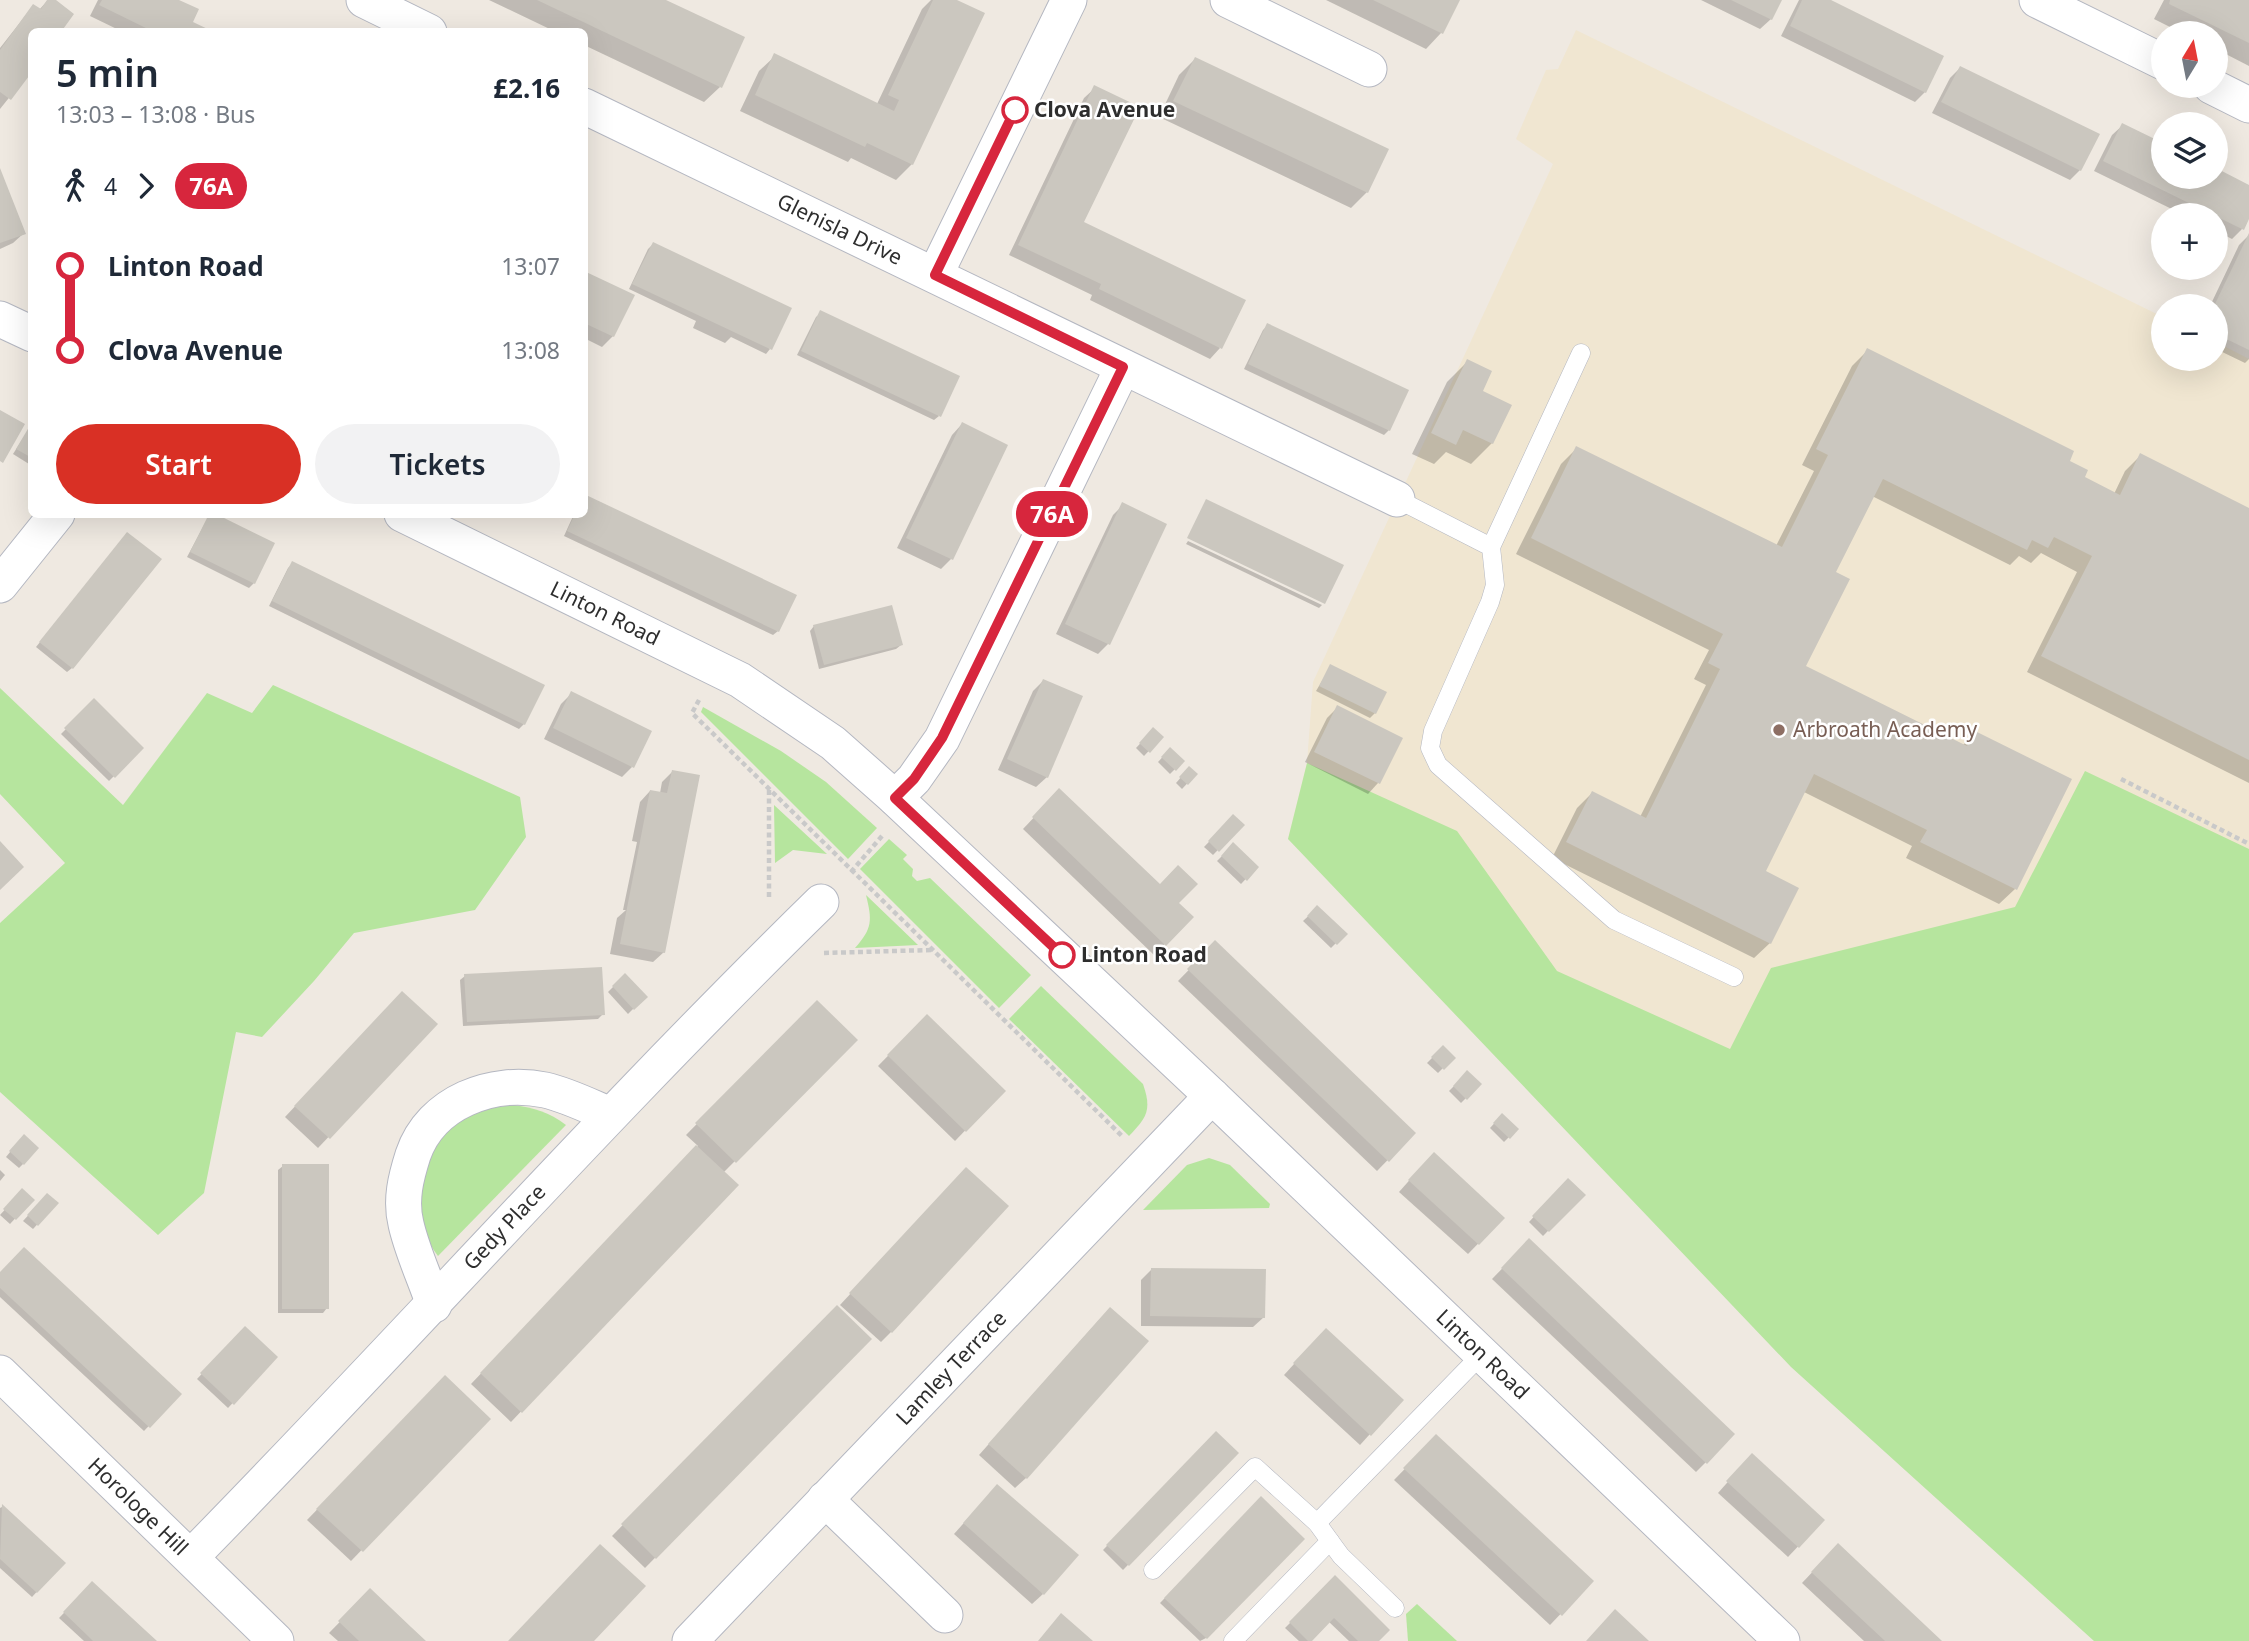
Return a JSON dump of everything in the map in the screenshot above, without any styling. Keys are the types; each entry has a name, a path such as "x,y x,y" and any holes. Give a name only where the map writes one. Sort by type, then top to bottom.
{"street":[{"path":"364,0 421,28"},
{"path":"935,275 1069,0"},
{"path":"1228,0 1369,69"},
{"path":"2037,0 2151,56"},
{"path":"2228,94 2249,105"},
{"name":"Glenisla Drive","path":"588,108 1397,499"},
{"path":"0,319 28,332"},
{"path":"901,804 914,779 942,738 1123,367"},
{"path":"0,585 54,518"},
{"name":"Linton Road","path":"410,518 740,680 833,743 1212,1096 1782,1641"},
{"name":"Gedy Place","path":"191,1557 434,1305 610,1115 821,902"},
{"path":"434,1305 405,1222 404,1182 417,1142 434,1118 459,1101 476,1094 509,1088 544,1090 610,1115"},
{"name":"Lamley Terrace","path":"690,1641 1212,1096"},
{"name":"Horologe Hill","path":"0,1373 276,1641"},
{"path":"825,1499 946,1615"}],"lane":[{"path":"1581,354 1491,547 1495,585 1490,603 1433,730 1430,748 1432,757 1531,849 1614,920 1734,977"},
{"path":"1397,499 1491,547"},
{"path":"1317,1523 1482,1354"},
{"path":"1153,1570 1255,1467 1317,1523 1341,1556 1395,1608"},
{"path":"1233,1641 1330,1541"}],"path":[{"path":"715,668 692,713 1150,1163"},
{"path":"2120,779 2249,844"},
{"path":"821,902 852,871 901,804"}],"shaded area":[{"name":"Arbroath Academy","path":"1576,30 2151,311 2151,371 2228,371 2228,348 2249,359 2249,1449 1288,839 1307,763 1313,682 1553,164 1516,139 1546,70 1558,69"}],"green space":[{"path":"273,685 520,797 526,837 475,910 354,933 262,1037 236,1032 204,1193 158,1235 0,1092 0,923 65,863 0,794 0,688 123,805 207,693 252,713"},
{"path":"703,707 781,751 826,782 877,828 848,859 701,712"},
{"path":"1307,763 1457,831 1557,971 1730,1049 1771,968 2015,907 2085,771 2249,849 2249,1641 2094,1641 1791,1367 1288,839"},
{"path":"774,805 827,854 793,850 775,863"},
{"path":"889,839 907,855 903,859 913,869 912,876 917,881 930,878 1031,975 999,1008 860,869"},
{"path":"866,895 918,945 855,948 870,923"},
{"path":"1041,986 1143,1084 1147,1100 1146,1113 1129,1136 1009,1019"},
{"path":"514,1105 541,1111 566,1125 438,1256 422,1223 420,1204 425,1167 433,1150 444,1134 464,1118 485,1110"},
{"path":"1209,1158 1230,1165 1270,1204 1269,1208 1143,1210 1187,1165"},
{"path":"1417,1604 1457,1641 1408,1641 1406,1614"}],"building":[{"path":"47,0 56,0 74,14 64,28 28,28 28,77 11,100 0,92 0,50 33,4 41,9"},
{"path":"102,0 179,0 199,9 193,22 206,28 146,28 99,5"},
{"path":"537,0 666,0 745,37 722,88"},
{"path":"933,0 957,0 985,13 913,165 867,143 865,147 755,95 774,53 894,111 899,100 888,95"},
{"path":"1373,0 1460,0 1443,34"},
{"path":"1731,0 1782,0 1772,20"},
{"path":"1802,0 1831,0 1944,56 1926,93 1790,26"},
{"path":"2170,0 2249,0 2249,43 2228,33 2228,21 2204,21 2169,4"},
{"path":"1195,57 1389,149 1368,193 1173,101"},
{"path":"1960,66 2100,134 2081,171 1941,102"},
{"path":"1094,85 1140,107 1084,222 1246,300 1222,349 1099,289 1101,284 1018,245"},
{"path":"2122,123 2151,137 2151,184 2103,161"},
{"path":"0,168 26,234 0,243"},
{"path":"2228,174 2249,185 2249,219 2244,230 2228,222 2228,203 2189,203 2160,189 2228,189"},
{"path":"2249,233 2249,350 2228,340 2228,294 2220,294"},
{"path":"653,242 792,308 772,350 632,284"},
{"path":"588,273 635,295 614,337 588,325"},
{"path":"820,310 960,376 941,417 801,351"},
{"path":"1267,323 1409,390 1390,431 1248,364"},
{"path":"1867,348 2074,451 2070,461 2088,470 2085,477 2120,495 2140,453 2249,508 2249,760 2041,656 2092,556 2054,537 2048,548 2032,540 2027,550 1883,479 1836,572 1850,579 1806,666 1967,746 1975,731 2072,779 2017,890 1920,842 1927,830 1814,774 1766,871 1799,888 1771,944 1566,842 1592,791 1646,818 1720,669 1708,663 1723,634 1531,538 1576,446 1782,547 1828,455 1816,449"},
{"path":"1467,359 1492,371 1483,391 1512,405 1493,444 1463,430 1456,445 1431,433"},
{"path":"0,410 25,424 3,463 0,461"},
{"path":"962,422 1008,445 953,560 906,538"},
{"path":"28,429 28,456 16,449"},
{"path":"588,496 797,595 779,632 567,531 573,518 588,518"},
{"path":"1206,499 1344,565 1325,604 1187,538"},
{"path":"1122,502 1167,524 1110,645 1065,624"},
{"path":"207,518 224,518 275,543 255,584 190,552"},
{"path":"127,532 162,559 73,669 39,642"},
{"path":"292,561 545,685 525,725 272,601"},
{"path":"892,605 903,645 824,665 813,625"},
{"path":"1330,664 1387,692 1376,714 1319,686"},
{"path":"1043,679 1083,696 1048,778 1007,759"},
{"path":"571,691 652,731 634,768 553,728"},
{"path":"94,698 144,748 115,778 64,728"},
{"path":"1337,705 1403,738 1380,784 1314,752"},
{"path":"1153,727 1164,737 1150,753 1139,743"},
{"path":"1170,747 1185,761 1176,771 1161,757"},
{"path":"1189,766 1198,774 1188,785 1179,777"},
{"path":"672,770 700,775 665,953 620,944 650,790 667,793"},
{"path":"1059,788 1160,884 1178,865 1198,884 1179,903 1194,917 1166,946 1032,817"},
{"path":"1233,814 1245,825 1219,852 1208,841"},
{"path":"0,841 24,867 0,890"},
{"path":"1233,842 1259,867 1247,881 1221,856"},
{"path":"1317,905 1348,934 1337,945 1307,916"},
{"path":"1215,940 1416,1133 1389,1162 1187,969"},
{"path":"602,967 605,1015 467,1022 464,974"},
{"path":"625,973 648,997 634,1010 612,986"},
{"path":"402,991 438,1024 330,1139 294,1106"},
{"path":"817,1000 858,1040 736,1163 695,1123"},
{"path":"927,1014 1006,1091 966,1132 887,1055"},
{"path":"1443,1045 1456,1058 1444,1070 1431,1057"},
{"path":"1467,1070 1482,1084 1467,1100 1453,1086"},
{"path":"1502,1113 1519,1129 1510,1139 1493,1123"},
{"path":"24,1134 39,1148 24,1165 9,1151"},
{"path":"696,1145 739,1185 522,1413 480,1373"},
{"path":"1434,1152 1505,1218 1479,1245 1408,1180"},
{"path":"282,1164 329,1164 329,1309 282,1309"},
{"path":"966,1167 1009,1206 892,1333 849,1293"},
{"path":"1568,1178 1586,1195 1549,1232 1532,1216"},
{"path":"22,1188 35,1200 16,1220 3,1209"},
{"path":"47,1193 59,1203 38,1226 27,1215"},
{"path":"1529,1238 1735,1434 1707,1464 1501,1268"},
{"path":"24,1247 182,1394 150,1428 0,1288 0,1272"},
{"path":"1151,1268 1266,1269 1265,1318 1150,1316"},
{"path":"837,1305 872,1339 656,1559 621,1524"},
{"path":"1110,1307 1149,1341 1027,1479 988,1444"},
{"path":"245,1326 278,1357 234,1405 200,1373"},
{"path":"1326,1328 1404,1400 1371,1436 1293,1363"},
{"path":"445,1375 491,1419 363,1552 316,1509"},
{"path":"1216,1431 1239,1453 1129,1566 1106,1545"},
{"path":"1436,1434 1594,1581 1562,1616 1403,1468"},
{"path":"1752,1453 1825,1520 1799,1548 1726,1481"},
{"path":"997,1484 1079,1555 1044,1595 963,1523"},
{"path":"1261,1496 1305,1539 1207,1639 1164,1598"},
{"path":"2,1504 66,1563 37,1593 0,1559"},
{"path":"1838,1543 1942,1641 1885,1641 1811,1572"},
{"path":"600,1544 646,1586 594,1641 508,1641"},
{"path":"1335,1575 1390,1630 1379,1641 1358,1641 1334,1618 1312,1641 1308,1641 1289,1622"},
{"path":"92,1581 157,1641 93,1641 63,1612"},
{"path":"370,1588 426,1641 359,1641 338,1621"},
{"path":"1615,1609 1649,1641 1586,1641"},
{"path":"1061,1613 1093,1641 1038,1641"}],"bus line":[{"name":"76A","path":"1015,110 935,275 1123,367 942,738 914,779 895,798 1062,955"}],"place":[{"name":"Clova Avenue","path":"1015,110"},
{"name":"Arbroath Academy","path":"1779,730"},
{"name":"Linton Road","path":"1062,955"}]}
